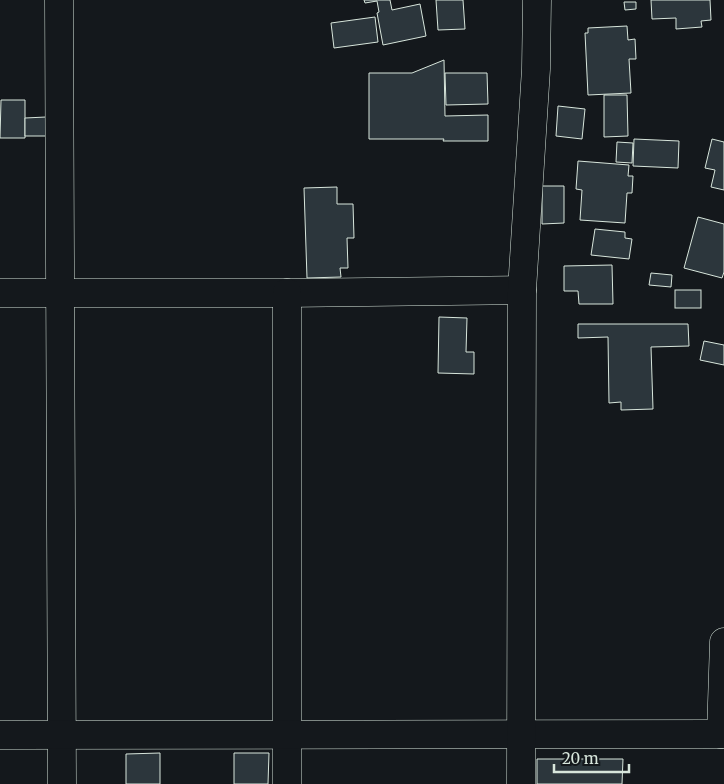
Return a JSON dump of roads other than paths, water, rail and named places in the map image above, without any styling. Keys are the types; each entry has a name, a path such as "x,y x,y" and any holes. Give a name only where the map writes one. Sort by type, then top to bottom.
{"street":[{"path":"59,0 62,784"},
{"path":"521,784 522,290 535,79 537,0"},
{"path":"0,293 287,293 522,290"},
{"path":"287,293 287,784"},
{"path":"0,735 722,734 724,642"}]}
